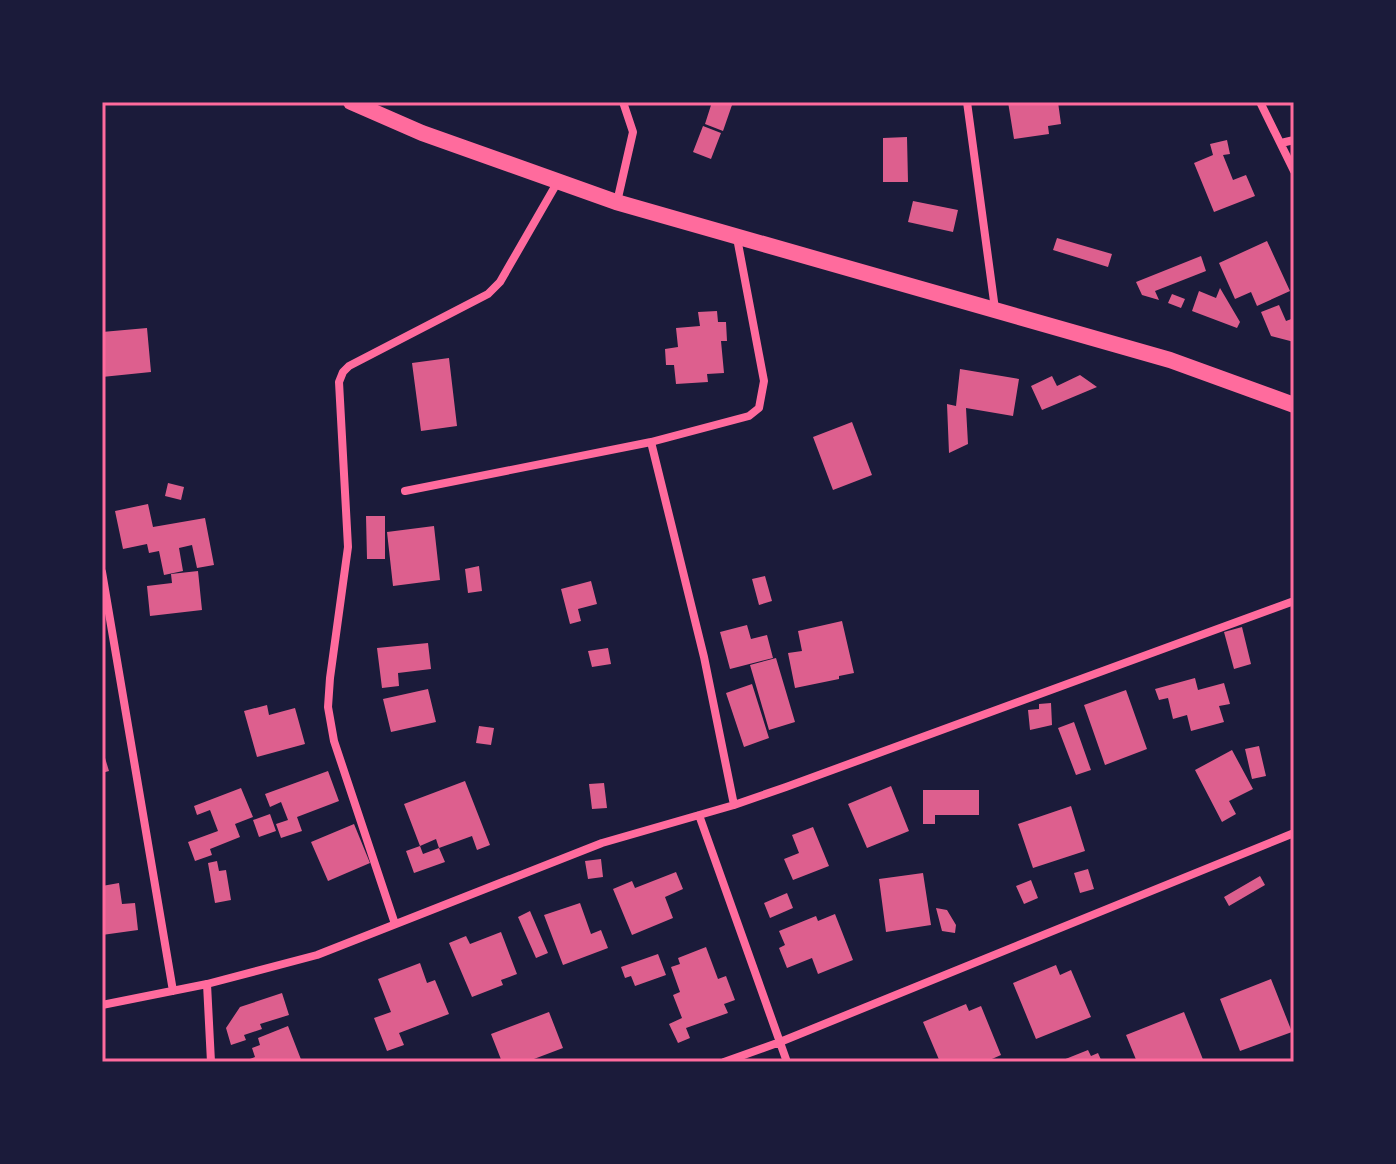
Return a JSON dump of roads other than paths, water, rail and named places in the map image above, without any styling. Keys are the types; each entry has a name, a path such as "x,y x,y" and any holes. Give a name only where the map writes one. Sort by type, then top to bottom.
{"main road":[{"path":"351,102 422,133 616,202 1170,360 1294,405"}],"street":[{"path":"616,202 633,132 623,102"},
{"path":"967,102 995,309"},
{"path":"1260,102 1294,171"},
{"path":"1281,143 1294,140"},
{"path":"395,924 334,741 328,707 348,547 339,382 349,366 488,294 500,282 557,183"},
{"path":"405,491 651,442 749,416 759,408 764,381 737,238"},
{"path":"651,442 704,657 734,805"},
{"path":"102,572 173,991"},
{"path":"102,1005 207,984 317,955 602,843 734,805 1294,601"},
{"path":"699,815 787,1062"},
{"path":"724,1062 1294,833"},
{"path":"207,984 211,1062"}]}
